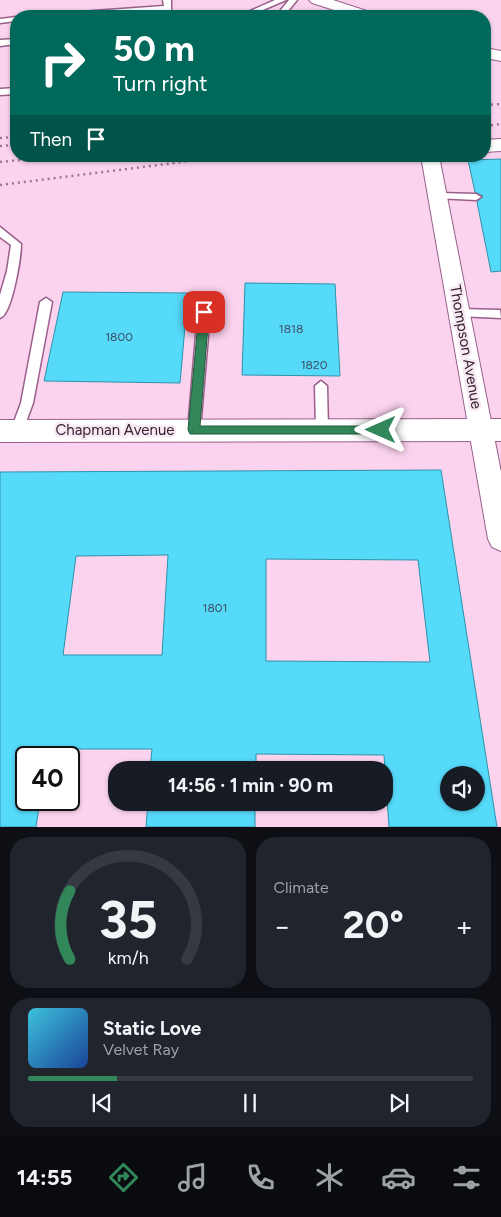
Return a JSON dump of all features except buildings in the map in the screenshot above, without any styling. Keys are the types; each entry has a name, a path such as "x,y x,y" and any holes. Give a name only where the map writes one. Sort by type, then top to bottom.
{"street":[{"path":"317,0 349,10"},
{"name":"Thompson Avenue","path":"431,162 461,313 491,430 501,538"},
{"name":"Chapman Avenue","path":"8,431 491,430"}],"lane":[{"path":"137,10 168,8 167,0"},
{"path":"258,10 282,0"},
{"path":"285,10 293,0"},
{"path":"439,196 476,197"},
{"path":"0,231 16,244 16,249 13,271 0,314"},
{"path":"8,431 27,403 46,302"},
{"path":"194,430 204,312"},
{"path":"461,313 500,314"},
{"path":"321,386 322,430"}],"railway":[{"path":"491,105 501,104"},
{"path":"491,125 501,124"},
{"path":"0,138 10,137"},
{"path":"0,146 10,145"},
{"path":"0,162 10,161"},
{"path":"0,185 182,162"}],"route":[{"path":"204,312 194,430 381,430"}]}
